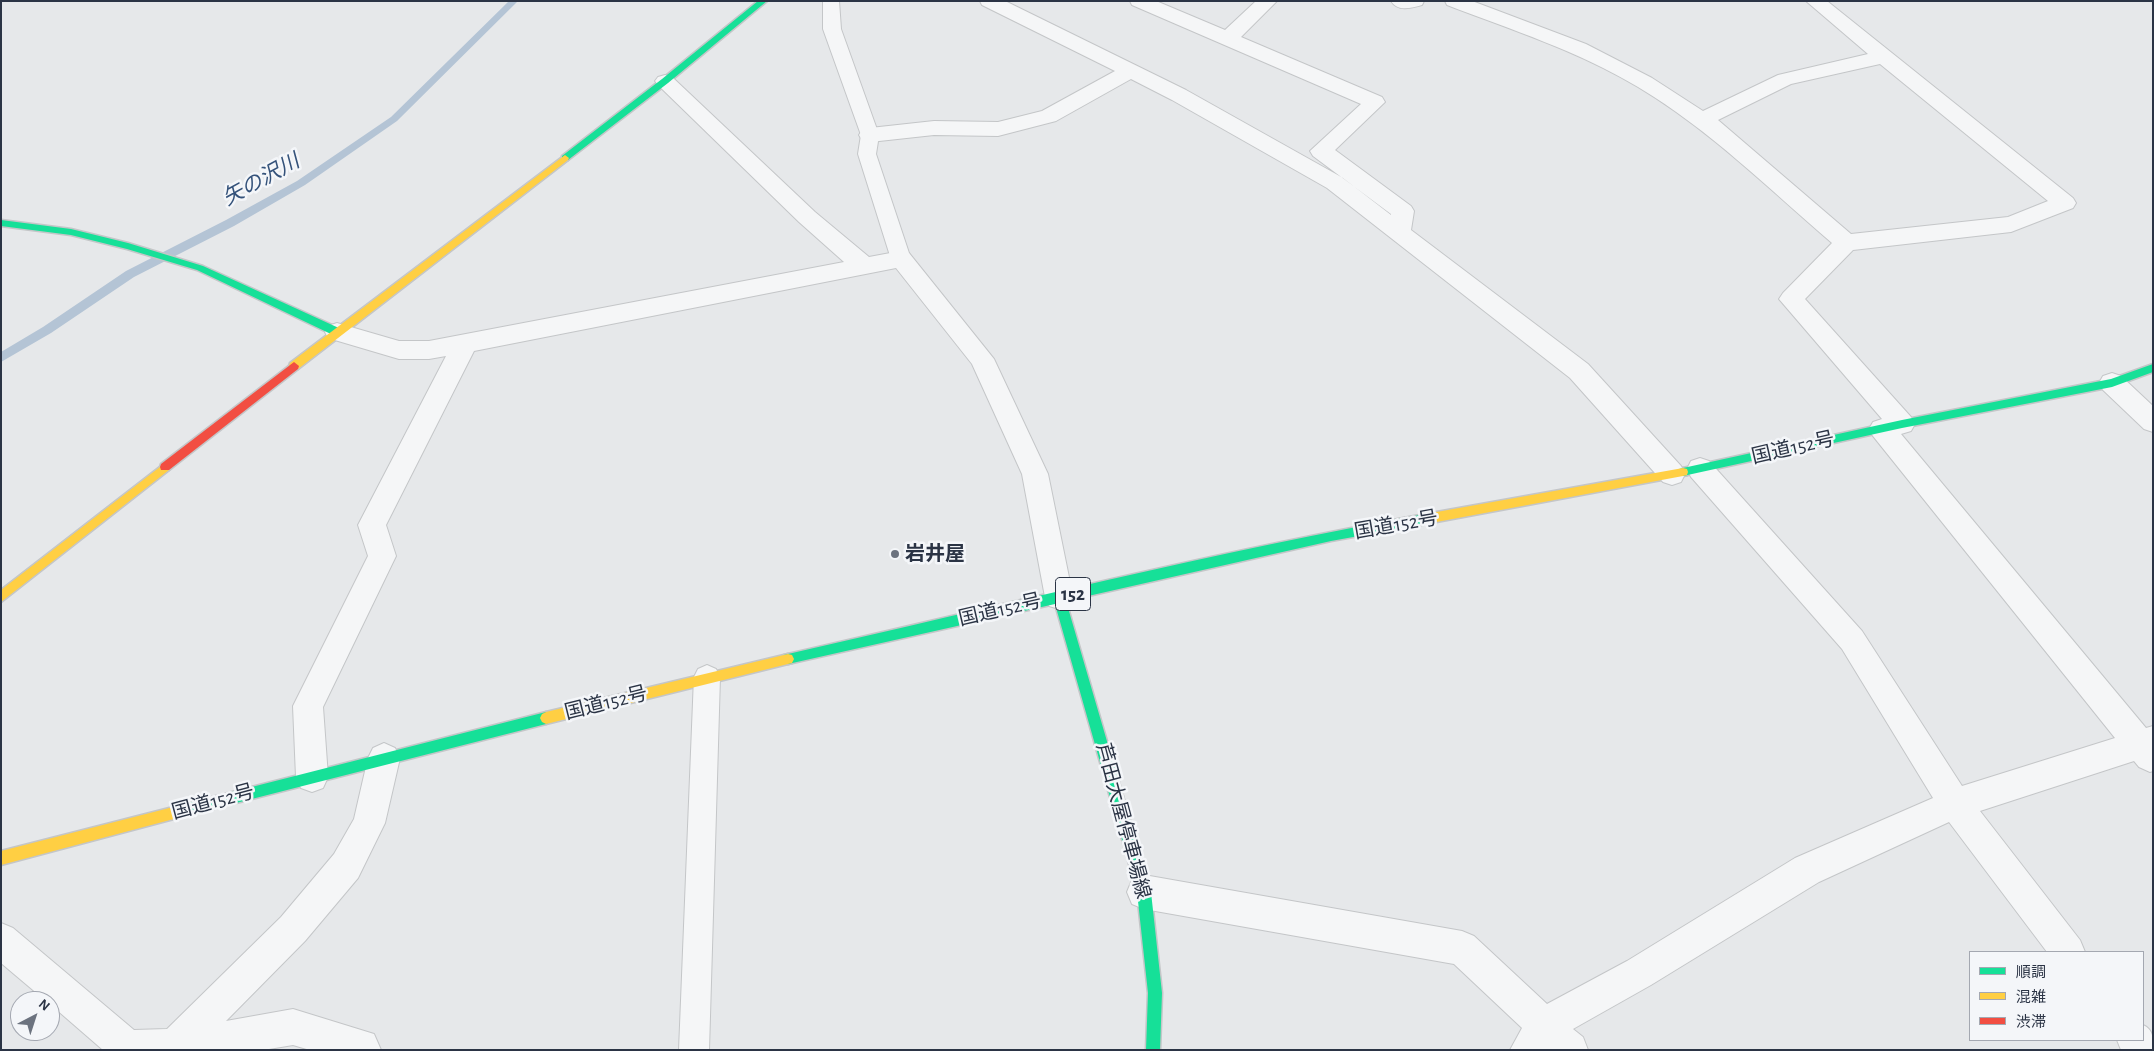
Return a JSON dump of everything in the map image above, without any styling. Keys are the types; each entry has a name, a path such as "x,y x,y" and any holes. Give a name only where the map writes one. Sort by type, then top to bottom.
{"main road":[{"path":"1,597 337,332 665,81 763,1"},
{"path":"1,223 71,232 128,246 200,268 337,332"},
{"name":"国道152号","path":"1,858 312,776 707,677 1331,536 1686,472 1892,427 2112,383 2153,368"},
{"name":"芦田大屋停車場線","path":"1059,597 1144,892 1155,993 1153,1050"}],"street":[{"path":"989,1 1179,95 1335,183 1579,371 1686,472 1852,640 1955,804 2067,951"},
{"path":"1139,1 1375,102 1321,151 1404,211 1399,233"},
{"path":"1227,39 1268,1"},
{"path":"1400,1 1405,3 1415,1"},
{"path":"1454,1 1579,48 1645,82 1702,119 1846,243"},
{"path":"1536,1037 1807,870 1955,804 2148,748 1791,299 1846,243 2011,224 2065,203 1815,1"},
{"path":"1702,119 1785,79 1884,56"},
{"path":"870,135 934,128 998,129 1049,116 1130,71"},
{"path":"665,81 807,217 863,266"},
{"path":"337,332 399,350 429,350 901,259 982,359 1036,474 1059,597"},
{"path":"312,776 308,706 382,556 372,525 466,343"},
{"path":"2112,383 2153,422"},
{"path":"172,1048 293,930 346,866 369,823 384,758"},
{"path":"1144,892 1462,948 1536,1037 1570,1050"},
{"path":"1,940 128,1048 172,1048 294,1027 361,1047 363,1050"}],"lane":[{"path":"831,1 832,28 870,135 868,154 901,259"},
{"path":"694,1050 707,677"}],"waterway":[{"name":"矢の沢川","path":"1,358 47,330 130,274 230,223 301,183 394,119 514,1"}],"traffic: fast":[{"path":"565,158 665,81 763,1"},
{"path":"1,223 71,232 128,246 200,268 337,332"},
{"path":"1683,472 1902,424 2112,383 2153,368"},
{"path":"788,659 1331,536 1431,518"},
{"path":"1059,597 1144,892 1155,993 1153,1050"},
{"path":"185,810 546,718"}],"traffic: slow":[{"path":"294,366 565,158"},
{"path":"1,597 165,467"},
{"path":"1431,518 1683,472"},
{"path":"546,718 788,659"},
{"path":"1,858 185,810"}],"traffic: jam":[{"path":"165,467 294,366"}],"place":[{"name":"岩井屋","path":"895,554"}]}
